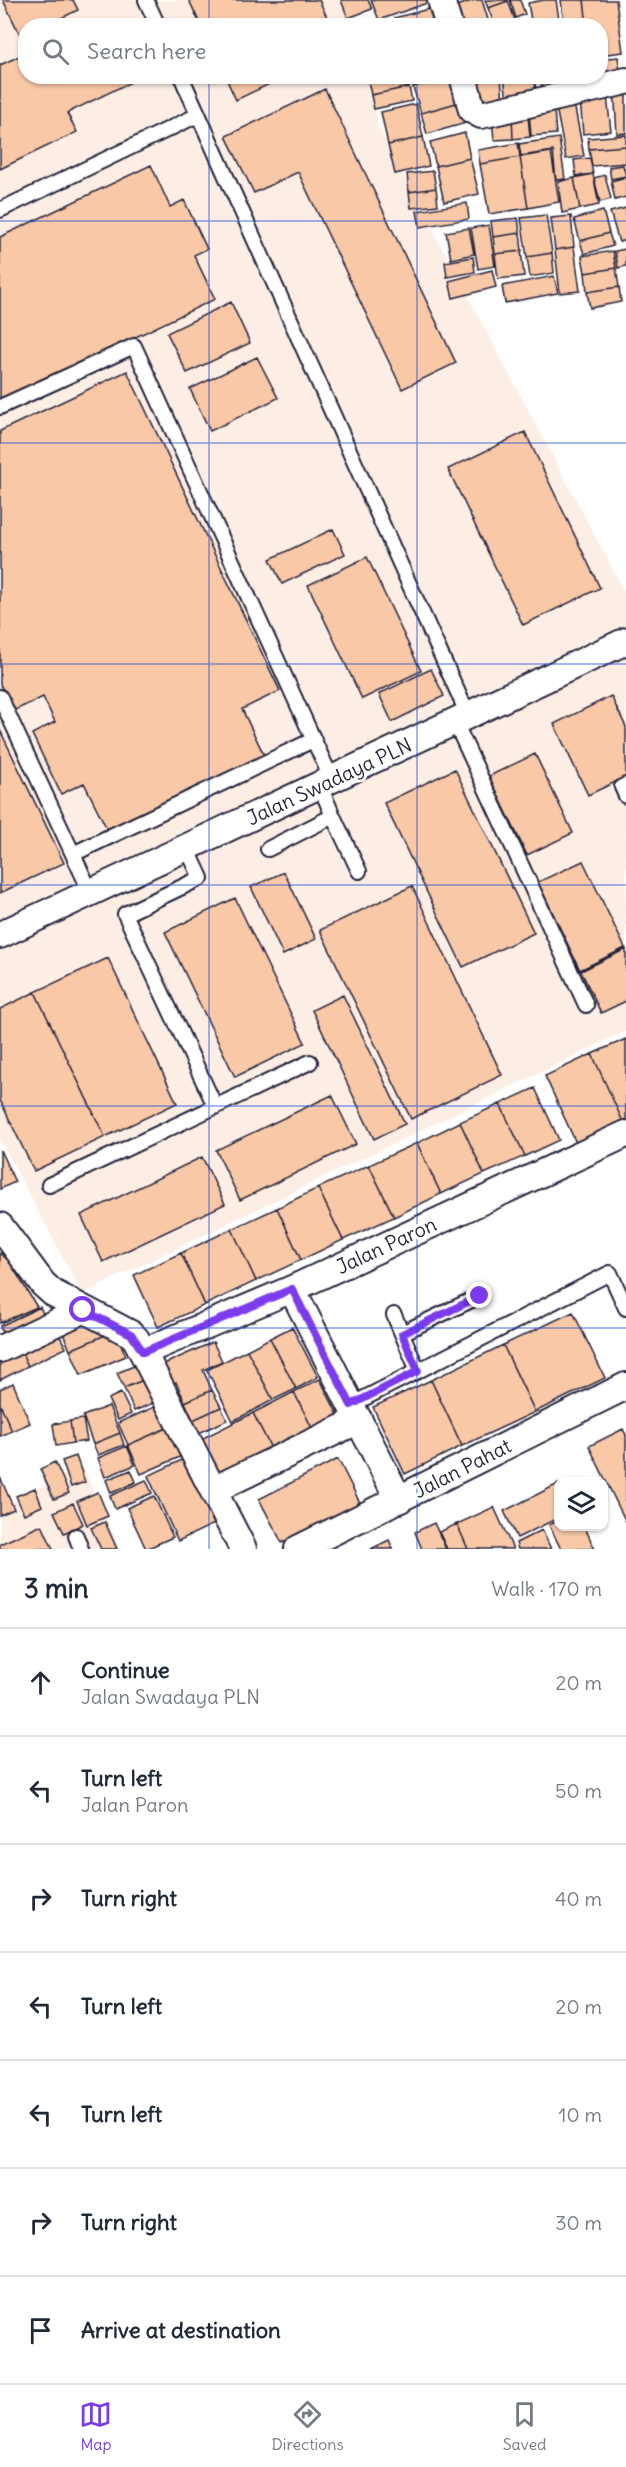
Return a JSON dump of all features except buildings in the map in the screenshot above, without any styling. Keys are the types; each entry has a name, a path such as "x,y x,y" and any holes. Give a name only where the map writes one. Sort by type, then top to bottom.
{"street":[{"path":"465,84 472,110 481,115 626,81"},
{"name":"Jalan Swadaya PLN","path":"0,935 626,641"},
{"name":"Jalan Paron","path":"143,1352 292,1289 626,1134"},
{"path":"0,1226 43,1284 53,1293 131,1334 143,1352 243,1549"},
{"path":"292,1289 399,1500"},
{"path":"0,1349 83,1310"},
{"name":"Jalan Pahat","path":"298,1549 626,1386"},
{"path":"213,1490 355,1413"}],"lane":[{"path":"146,0 154,18"},
{"path":"184,84 586,1005"},
{"path":"0,210 198,115"},
{"path":"0,407 134,346 313,740 333,816 358,871"},
{"path":"0,697 91,893"},
{"path":"73,854 313,740"},
{"path":"626,785 622,787 626,796"},
{"path":"268,849 333,816"},
{"path":"187,848 201,878 125,914 215,1106"},
{"path":"49,1185 310,1062"},
{"path":"355,1413 418,1371 610,1273 626,1308"},
{"path":"402,1334 480,1296"},
{"path":"394,1315 418,1371"},
{"path":"75,1536 81,1549"}],"shaded area":[{"path":"0,0 348,0 357,18 18,18 18,84 371,84 378,127 626,594 626,1031 82,1294 0,1139"},
{"path":"82,1466 120,1549 0,1549 0,1508"}],"route":[{"path":"83,1310 131,1334 143,1352 292,1289 351,1405 418,1371 402,1334 480,1296"}]}
